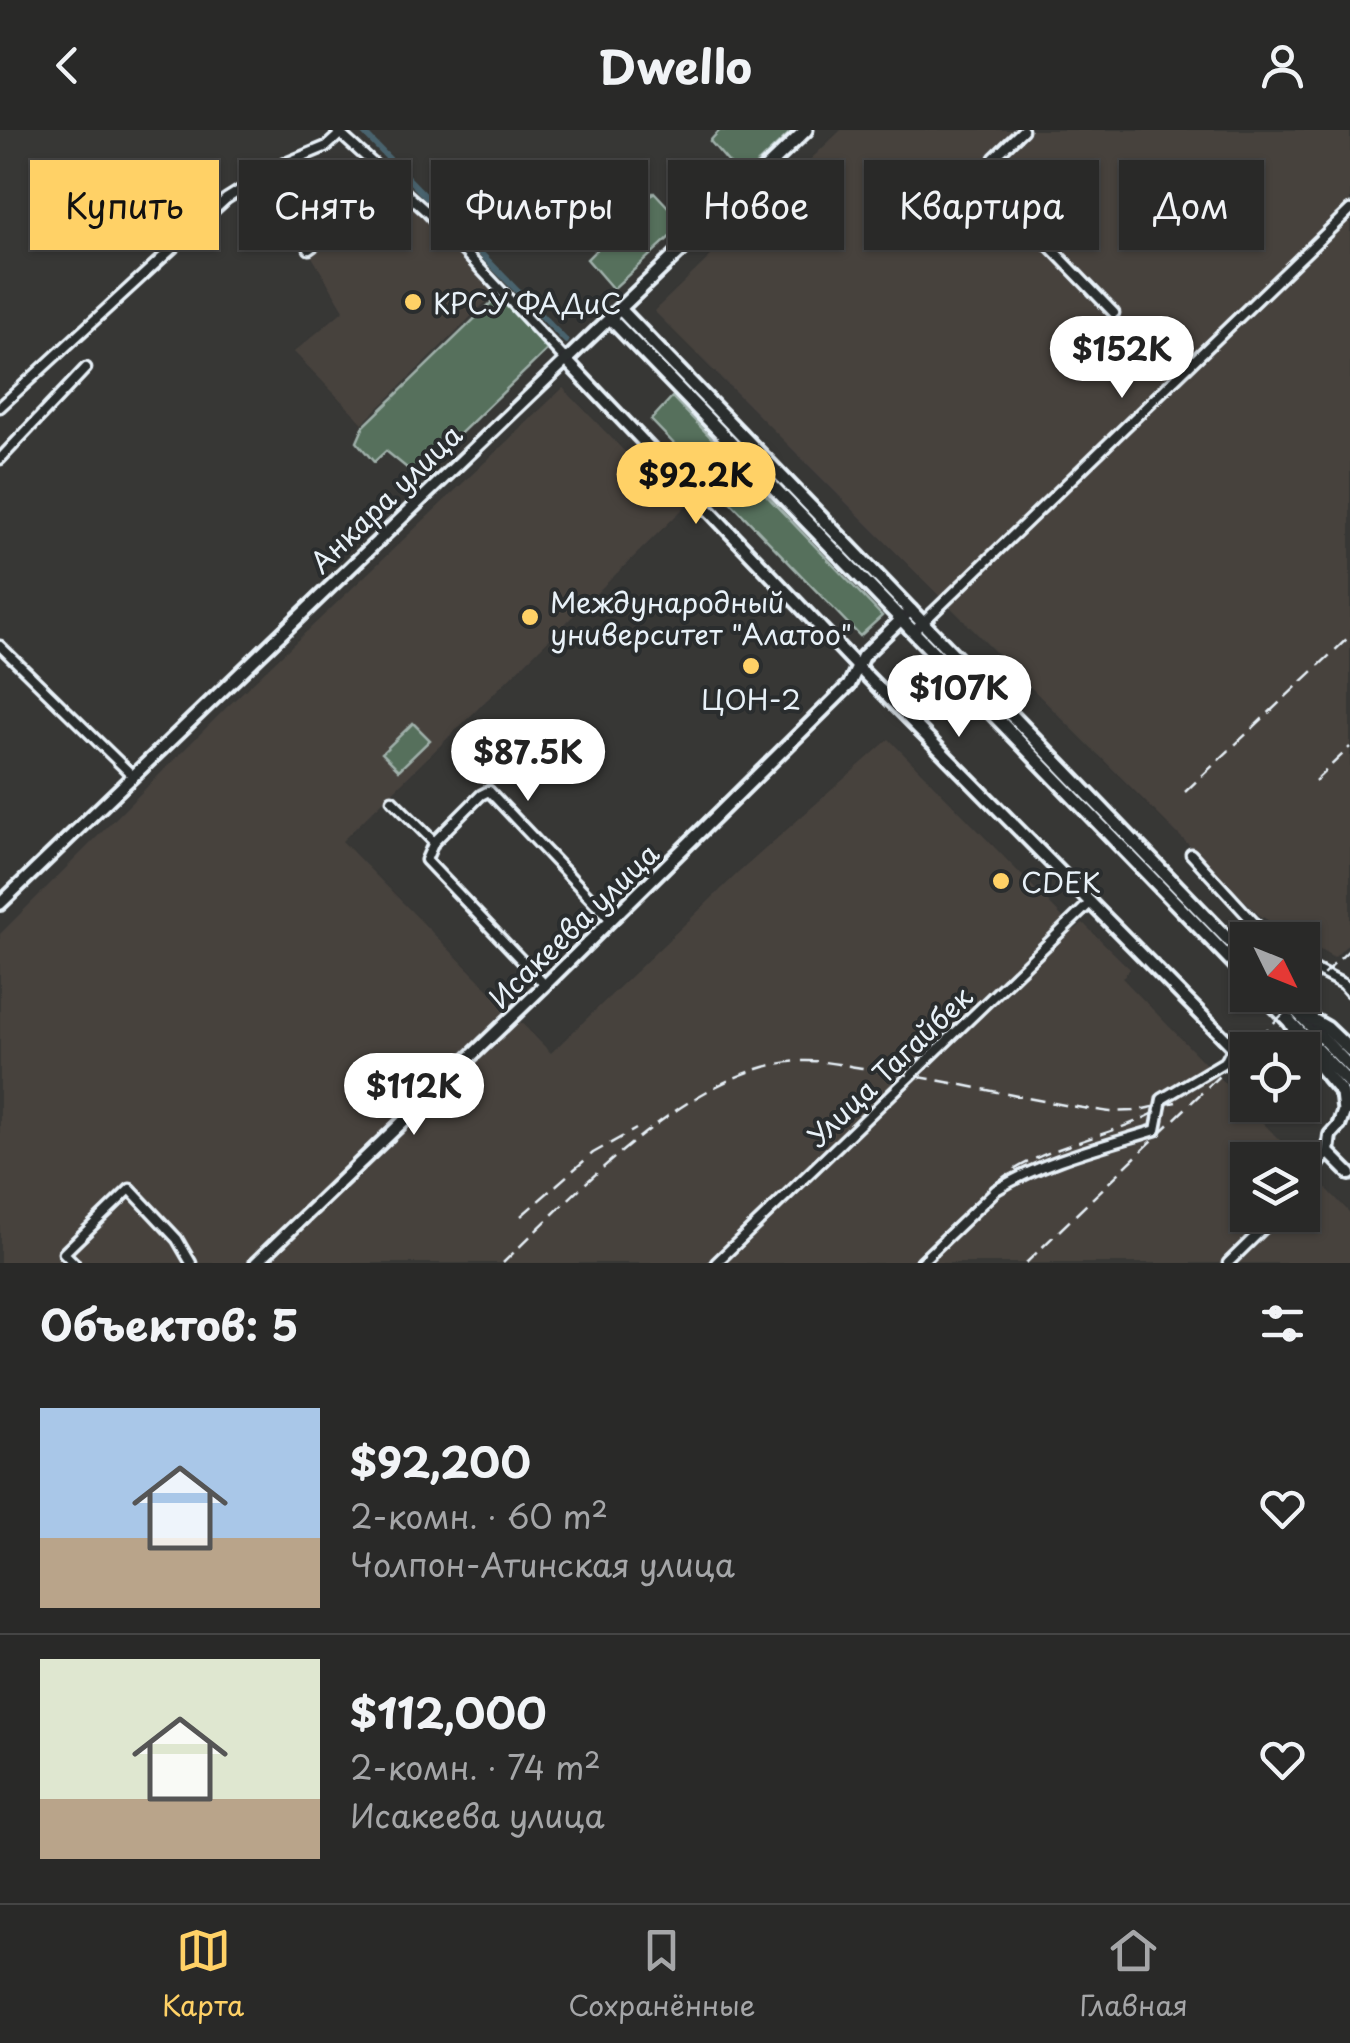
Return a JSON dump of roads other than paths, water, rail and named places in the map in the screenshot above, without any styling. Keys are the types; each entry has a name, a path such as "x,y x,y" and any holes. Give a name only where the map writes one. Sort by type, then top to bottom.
{"main road":[{"name":"Анкара улица","path":"615,314 806,130"},
{"path":"615,314 781,486 901,620 1230,942"},
{"path":"781,486 912,610 1230,959"},
{"path":"1286,1012 1350,1067"},
{"path":"1290,1012 1350,1084"},
{"path":"1293,1017 1327,1028 1350,1050"},
{"path":"1293,1017 1304,1048 1342,1094 1344,1111 1339,1126"}],"street":[{"path":"994,158 1024,130"},
{"path":"0,407 226,199 279,166 327,146 338,132 369,160"},
{"path":"411,198 565,359 864,657 1032,842 1230,1044"},
{"path":"913,632 1350,210"},
{"path":"1052,250 1114,314"},
{"name":"Анкара улица","path":"0,904 615,314"},
{"path":"0,459 86,368"},
{"name":"Исакеева улица","path":"256,1263 849,685 864,657 912,610"},
{"path":"0,646 133,776"},
{"path":"545,985 426,860 434,842 481,795 489,792 611,920"},
{"path":"392,800 434,842"},
{"path":"1191,854 1253,922"},
{"name":"Улица Тагайбек","path":"716,1263 1092,902"},
{"path":"1320,972 1350,992"},
{"path":"920,1263 1008,1183 1041,1166 1156,1130 1162,1099 1226,1060 1230,1053"},
{"path":"1320,1163 1339,1126"},
{"path":"1328,1152 1350,1174"},
{"path":"74,1263 64,1252 130,1189 177,1238 191,1263"},
{"path":"1228,1263 1259,1232"}],"waterway":[{"path":"364,133 566,341"}],"railway":[{"path":"1185,792 1350,636"},
{"path":"1315,781 1350,747"},
{"path":"1026,1263 1350,949"},
{"path":"503,1263 639,1137 679,1108 760,1068 801,1061 826,1062 1110,1112 1176,1102"},
{"path":"914,1263 981,1196 1021,1166 1156,1112"},
{"path":"521,1216 593,1153 636,1129"}],"place":[{"name":"КРСУ ФАДиС","path":"413,302"},
{"name":"Международный университет \"Алатоо\"","path":"530,617"},
{"name":"ЦОН-2","path":"751,666"},
{"name":"CDEK","path":"1001,881"}]}
